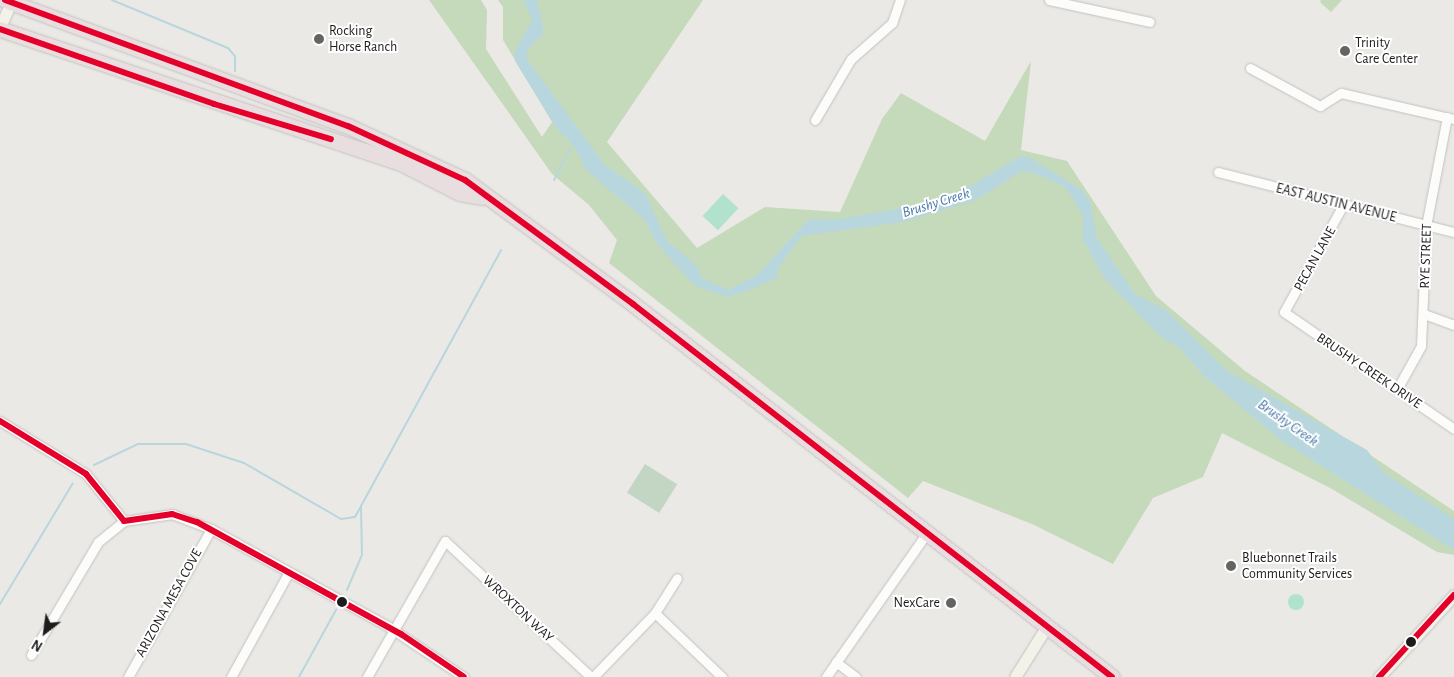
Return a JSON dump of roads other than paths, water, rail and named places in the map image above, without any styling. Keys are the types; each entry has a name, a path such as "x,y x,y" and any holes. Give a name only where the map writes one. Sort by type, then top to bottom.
{"highway":[{"path":"9,1 310,112 439,166 465,180 482,197 556,245 1112,677"},
{"path":"0,28 214,104 400,163 460,193 482,197"},
{"path":"214,104 223,100 292,122 302,121 310,112"}],"street":[{"path":"815,120 851,59 892,23 900,0"},
{"path":"1049,0 1150,22"},
{"path":"0,28 9,1"},
{"path":"1250,68 1320,106 1341,94 1450,118"},
{"name":"RYE STREET","path":"1397,389 1417,357 1424,314 1426,226 1450,118"},
{"name":"EAST AUSTIN AVENUE","path":"1218,172 1454,232"},
{"name":"PECAN LANE","path":"1284,312 1343,205"},
{"name":"BRUSHY CREEK DRIVE","path":"1284,312 1454,429"},
{"path":"1424,314 1454,325"},
{"path":"0,421 86,474 124,521"},
{"path":"31,655 88,555 124,521 172,514 211,529 395,630 464,677"},
{"name":"ARIZONA MESA COVE","path":"128,677 211,529"},
{"path":"826,677 927,533"},
{"name":"WROXTON WAY","path":"395,630 445,541 592,677"},
{"path":"231,677 290,572"},
{"path":"592,677 655,613 678,578"},
{"path":"1379,677 1454,595"},
{"path":"655,613 722,677"},
{"path":"1015,677 1047,626"},
{"path":"367,677 395,630"},
{"path":"836,662 856,677"}],"water":[{"name":"Brushy Creek","path":"524,0 537,0 543,27 542,35 527,50 527,59 605,165 645,193 667,241 695,264 703,279 729,290 757,275 809,219 840,219 930,203 974,184 1021,156 1029,157 1082,190 1090,201 1097,238 1135,294 1166,310 1227,371 1367,450 1384,473 1454,519 1454,550 1282,441 1205,377 1179,347 1160,336 1104,278 1082,238 1083,217 1072,197 1063,186 1036,174 1022,171 976,200 903,222 801,236 777,270 778,278 746,291 727,297 694,285 657,244 645,220 585,169 574,145 557,129 515,61 514,53 532,20"}],"waterway":[{"path":"112,0 228,48 235,56 235,71"},
{"path":"554,180 574,143"},
{"path":"347,590 362,555 361,506 501,250"},
{"path":"94,465 138,444 186,444 244,463 341,519 355,517 361,506"},
{"path":"0,604 73,483"},
{"path":"299,677 336,610"}],"place":[{"name":"Rocking Horse Ranch","path":"319,39"},
{"name":"Trinity Care Center","path":"1345,51"},
{"name":"Bluebonnet Trails Community Services","path":"1231,566"},
{"name":"NexCare","path":"951,603"}]}
